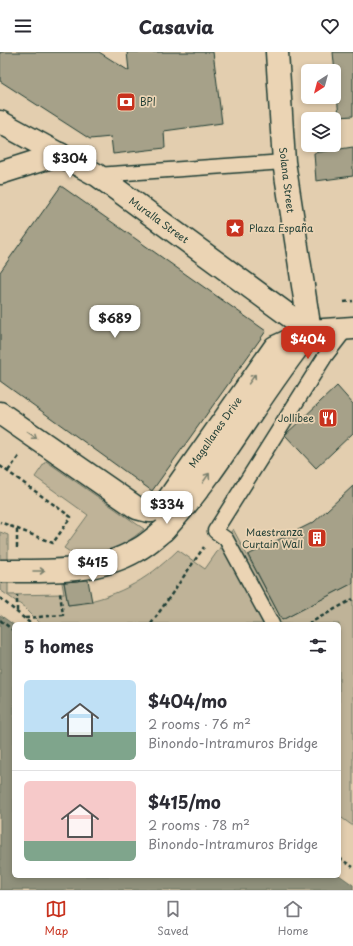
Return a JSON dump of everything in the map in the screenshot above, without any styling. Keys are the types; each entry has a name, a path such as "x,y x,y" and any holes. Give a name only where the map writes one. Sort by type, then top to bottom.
{"street":[{"name":"Solana Street","path":"276,52 284,162 310,331"},
{"name":"Muralla Street","path":"0,122 97,175 310,331"},
{"path":"0,173 60,154"},
{"path":"0,571 53,571 95,565 121,558 137,551 150,542 184,507 280,368 310,331 350,328"},
{"name":"Magallanes Drive","path":"0,412 137,508 151,512 157,511 162,508 275,347 310,331"}],"lane":[{"path":"97,175 284,162"},
{"path":"271,622 226,539 215,531 326,356 350,328"}],"path":[{"path":"344,302 353,301"},
{"path":"8,472 21,453"},
{"path":"0,466 72,517 52,543 0,522"},
{"path":"152,622 215,531"},
{"path":"0,598 29,622"},
{"path":"312,622 353,599"},
{"path":"25,618 63,615"},
{"path":"0,620 12,629"},
{"path":"341,859 353,867"}],"shaded area":[{"path":"46,461 144,529 125,543 105,554 84,562 61,567 68,605 100,598 128,587 141,580 178,550 205,569 233,529 282,620 353,583 353,826 341,817 341,622 39,622 24,607 0,590 0,532 8,535 8,595 64,594 59,566 84,561 64,548 88,515 35,477"},
{"path":"0,615 12,624 12,878 341,878 341,876 353,885 353,890 0,890"}],"building":[{"name":"BPI","path":"0,52 99,52 129,71 127,52 213,52 222,123 164,131 165,148 113,154 111,137 90,139 0,81"},
{"path":"333,52 353,52 353,116 341,117 341,112 339,112 338,104 341,104 341,64 334,64"},
{"path":"353,147 353,176 316,181 314,153 341,152 341,149"},
{"path":"61,186 266,331 152,491 0,381 0,272"},
{"name":"Jollibee","path":"337,386 353,404 353,433 316,468 285,435"},
{"name":"Maestranza Curtain Wall","path":"353,486 353,583 282,620 248,555 314,522"},
{"path":"88,580 92,602 68,605 64,582"}],"place":[{"name":"BPI","path":"126,102"},
{"name":"Plaza España","path":"235,228"},
{"name":"Jollibee","path":"328,418"},
{"name":"Maestranza Curtain Wall","path":"317,538"}]}
